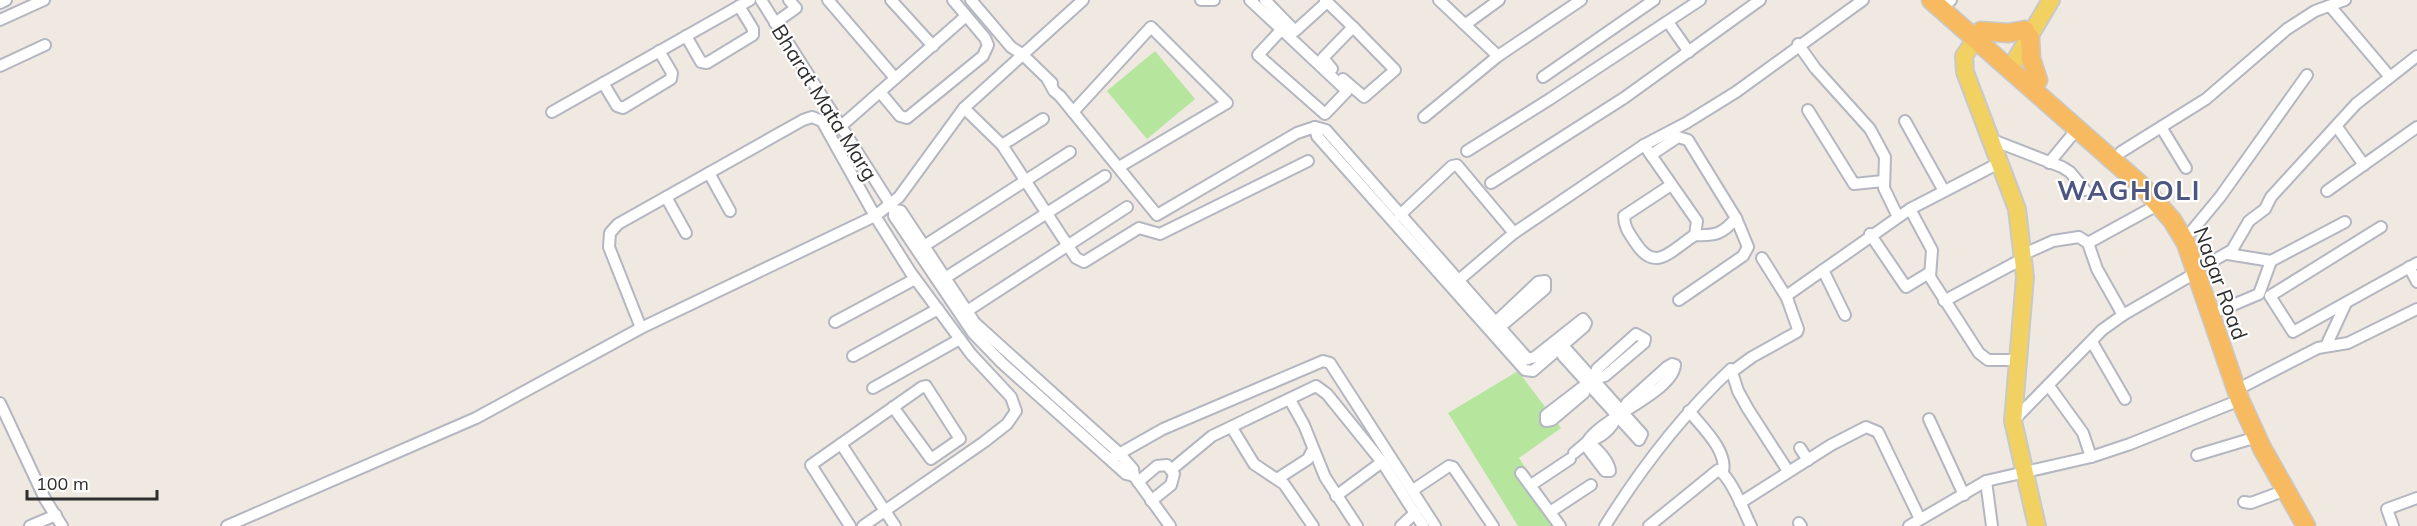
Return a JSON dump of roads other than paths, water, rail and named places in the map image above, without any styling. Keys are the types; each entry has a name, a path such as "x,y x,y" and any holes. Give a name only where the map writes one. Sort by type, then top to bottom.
{"highway":[{"name":"Nagar Road","path":"1944,0 2077,129 2159,204 2186,243 2221,310 2243,393 2319,526"},
{"path":"1978,35 2030,31 2031,58 2038,80"},
{"name":"Nagar Road","path":"2009,61 2038,80 2165,193 2191,231 2201,269 2257,437 2306,526"}],"main road":[{"path":"2009,61 2051,0"},
{"path":"1978,35 1964,56 1965,72 2017,209 2024,256 2022,320 2013,421 2022,472 2037,526"}],"street":[{"path":"0,3 6,0"},
{"path":"0,20 44,0"},
{"path":"552,112 750,0"},
{"name":"Bharat Mata Marg","path":"761,0 892,207"},
{"path":"775,23 793,4 805,0"},
{"path":"828,0 895,78"},
{"path":"891,0 933,46"},
{"path":"880,92 900,116 907,118 983,56 988,45 985,38 953,0"},
{"path":"971,0 1011,47 1022,54 1048,80 1054,91 1157,215 1297,133 1315,127 1317,136 1338,151 1394,213 1529,372"},
{"path":"227,526 476,418 641,328 892,207 964,108 1083,0"},
{"path":"1202,0 1214,0"},
{"path":"1250,0 1282,29 1347,91 1325,114 1258,55 1282,29"},
{"path":"1265,0 1295,30 1326,1 1353,27 1395,70 1364,97 1323,60 1324,56 1353,27"},
{"path":"1439,0 1498,56"},
{"path":"1466,24 1499,0"},
{"path":"1424,117 1498,56 1581,0"},
{"path":"1543,77 1654,0"},
{"path":"1467,151 1700,0"},
{"path":"1491,183 1624,98 1760,0"},
{"path":"1455,284 1514,233 1644,145 1686,123 1736,92 1798,44 1863,0"},
{"path":"2121,152 2206,99 2287,29 2345,0"},
{"path":"686,36 701,62 707,63 753,35 753,29 739,6"},
{"path":"2330,6 2390,77"},
{"path":"840,127 966,16"},
{"path":"1668,22 1689,52"},
{"path":"1073,112 1151,27 1227,103 1119,167"},
{"path":"1798,44 1815,68 1870,129 1885,158 1883,181 1898,217"},
{"path":"0,66 45,45"},
{"path":"603,83 617,106 623,108 671,79 672,73 659,51"},
{"path":"2013,421 2092,342 2123,315 2228,254 2249,221 2265,208 2271,197 2356,104 2417,56"},
{"path":"2191,231 2220,197 2307,75"},
{"path":"964,108 1002,145 1079,261 1089,261 1139,228 1160,234 1308,161"},
{"path":"1808,110 1854,184 1883,181"},
{"path":"641,328 609,248 610,233 618,224 666,196 812,117 822,121 875,216 915,279 960,339 1011,397 1016,411 1006,424 984,442 862,526"},
{"path":"1002,145 1043,119"},
{"path":"1905,121 1944,192"},
{"path":"2161,127 2186,168"},
{"path":"2337,127 2364,165"},
{"path":"2327,191 2417,127"},
{"path":"2049,163 2077,129"},
{"path":"1651,155 1678,137 1688,140 1736,218 1748,247 1747,251 1679,300"},
{"path":"1990,139 2070,172 2085,190"},
{"path":"1644,145 1697,221 1695,235"},
{"path":"924,246 1070,152"},
{"path":"1787,298 1870,234 1910,209 2001,162"},
{"path":"1394,213 1452,166 1457,165 1514,233"},
{"path":"709,172 730,211"},
{"path":"945,278 1105,176"},
{"path":"1671,186 1624,216 1624,226 1643,255 1649,259 1657,259 1695,235 1715,236 1728,228 1736,218"},
{"path":"666,196 686,233"},
{"path":"2088,243 2159,204"},
{"path":"892,207 901,211 967,311 990,339 1115,456"},
{"path":"892,207 894,216 973,333 1001,362 1133,469 1136,479 1170,526"},
{"path":"967,311 1127,207"},
{"path":"1910,209 1932,250 1929,273 1944,302 1983,357 1988,360 2017,360"},
{"path":"2228,254 2271,261 2345,222"},
{"path":"2381,227 2270,296 2293,332 2413,265 2417,282"},
{"path":"1870,234 1906,286 1929,273"},
{"path":"1944,302 2024,256 2065,238 2079,237 2088,243 2097,269 2123,315"},
{"path":"1605,526 1648,460 1689,411 1731,369 1732,371 1797,332 1798,329 1787,298 1762,258"},
{"path":"2221,310 2259,294 2271,261"},
{"path":"1823,270 1845,315"},
{"path":"835,322 915,279"},
{"path":"1545,281 1545,289 1505,323 1494,328 1498,319 1538,282 1545,281"},
{"path":"2326,346 2346,303"},
{"path":"853,356 938,309"},
{"path":"1740,503 1788,471 1866,427 1872,428 1890,453 1915,523 1986,481 2091,457 2130,444 2243,393 2326,346 2348,343 2417,309"},
{"path":"1494,328 1530,360"},
{"path":"1636,334 1645,339 1644,343 1605,376 1590,381 1597,369 1636,334"},
{"path":"873,388 960,339"},
{"path":"2092,342 2125,399"},
{"path":"1530,360 1558,345"},
{"path":"1529,372 1558,345"},
{"path":"1558,345 1567,350 1590,381 1620,414"},
{"path":"1529,372 1530,360"},
{"path":"1115,456 1187,418 1323,361 1330,363 1435,526"},
{"path":"1531,484 1572,456 1587,442 1599,439 1613,426 1620,414 1627,403 1667,368 1675,365 1671,375 1634,408 1620,414"},
{"path":"1732,371 1738,391 1748,410 1788,471"},
{"path":"850,526 811,465 893,407 922,387 926,386 960,435 957,442 931,459 893,407"},
{"path":"2049,386 2083,433 2091,457"},
{"path":"1171,470 1200,444 1311,388 1322,389 1382,462 1423,526"},
{"path":"2014,396 2024,396 2031,403"},
{"path":"1290,400 1304,425 1312,449 1336,496 1357,526"},
{"path":"0,403 45,499 62,526"},
{"path":"1689,411 1721,454 1725,465 1723,472"},
{"path":"1929,419 1964,495"},
{"path":"1232,428 1254,464 1277,479 1292,494 1313,526"},
{"path":"2198,455 2257,437"},
{"path":"841,444 895,526"},
{"path":"1800,448 1808,460"},
{"path":"1277,479 1308,459 1312,449"},
{"path":"938,455 946,467"},
{"path":"1336,496 1382,462"},
{"path":"1136,479 1157,466 1167,465 1174,474 1171,485 1151,501"},
{"path":"1413,490 1449,466 1453,467 1493,526"},
{"path":"1650,526 1712,472 1718,470 1723,472 1751,526"},
{"path":"1521,473 1560,526"},
{"path":"1986,481 1992,526"},
{"path":"1550,512 1591,485"},
{"path":"2244,502 2251,503 2286,490"},
{"path":"2392,526 2387,509 2417,498"},
{"path":"1401,526 1415,513"},
{"path":"30,526 56,514"}],"district":[{"name":"WAGHOLI","path":"2129,190"}]}
